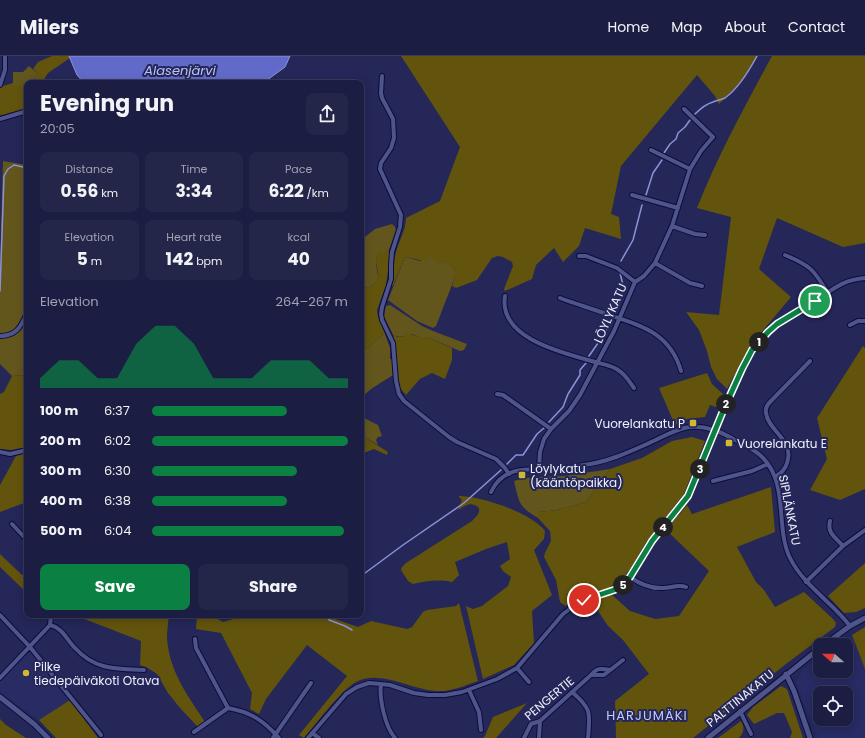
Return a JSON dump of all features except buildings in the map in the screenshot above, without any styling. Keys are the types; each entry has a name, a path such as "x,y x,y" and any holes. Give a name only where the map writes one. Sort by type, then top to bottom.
{"street":[{"path":"0,85 5,70 5,56"},
{"path":"382,76 381,93 393,119 394,138 391,148 380,163 380,169 401,215 401,221 391,258 391,279 381,314 382,320 393,343 397,388 404,401 438,428 457,442 496,459 505,468 508,474 498,481 491,492"},
{"name":"LÖYLYKATU","path":"539,468 541,445 551,429 574,404 598,363 620,318 635,282 644,276 655,263 672,226 690,169 700,151 713,137 684,109"},
{"path":"0,119 24,112"},
{"path":"650,150 690,169"},
{"path":"632,195 678,208"},
{"path":"672,226 695,234 705,235"},
{"path":"785,255 808,266 814,271 828,293"},
{"path":"579,256 586,256 617,268 635,282"},
{"path":"655,263 690,283 702,286"},
{"path":"308,738 335,706 351,690 369,683 390,685 414,693 445,695 469,690 497,679 517,668 563,614 584,600 617,589 630,577 652,541 688,496 744,364 760,341 777,324 845,282 865,278"},
{"path":"504,296 504,306 510,321 528,338 543,345 618,370 627,377 634,388"},
{"path":"560,298 636,323 653,332 673,353 681,371"},
{"path":"0,336 10,336 18,330 24,319"},
{"path":"850,325 865,321"},
{"path":"775,476 784,470 789,458 788,451 783,440 767,416 766,409 770,402 810,361"},
{"path":"497,394 503,395 538,418 551,429"},
{"name":"SIPILÄNKATU","path":"508,474 517,470 561,468 603,461 628,453 684,428 698,427 715,430 755,451 763,457 768,464 775,476 779,494 784,542 797,571 850,626"},
{"path":"0,452 10,454 24,451"},
{"path":"713,482 752,471 768,464"},
{"path":"830,521 828,527 830,532 843,546"},
{"path":"12,524 24,537"},
{"path":"806,582 843,546 865,530"},
{"path":"630,577 639,583 652,588 664,588 681,585 686,587"},
{"path":"0,615 30,647 101,735"},
{"path":"0,678 50,625 51,618"},
{"path":"834,638 850,626 865,618"},
{"path":"50,625 60,629 74,647 93,663 114,669 144,670"},
{"path":"195,638 196,648 228,708 254,716 266,723 276,737 293,708 306,692 311,683"},
{"name":"PALTTINAKATU","path":"708,738 813,653"},
{"name":"PENGERTIE","path":"591,675 601,676 623,660"},
{"name":"PENGERTIE","path":"517,668 529,682"},
{"name":"PENGERTIE","path":"524,738 531,724 540,721 595,670 600,668 610,670"},
{"path":"786,674 794,691 810,738"},
{"path":"381,684 385,719 388,728 395,738"},
{"path":"469,690 479,712 481,730"},
{"path":"572,692 584,702 588,708 590,718 588,738"},
{"path":"0,697 34,724 48,738"},
{"path":"194,732 228,708"},
{"path":"740,711 751,734"},
{"path":"539,738 540,721"},
{"path":"312,733 318,738"}],"shaded area":[{"path":"52,56 69,56 70,58 48,73 44,80 32,80 38,74 33,69 38,62"},
{"path":"401,56 758,56 741,82 719,104 715,96 697,75 621,166 611,214 619,217 621,239 585,228 579,246 563,262 554,248 536,265 532,279 505,291 504,289 513,266 512,262 498,256 492,258 477,280 456,288 452,286 455,271 449,264 436,263 432,257 428,257 424,261 405,257 393,286 391,284 393,278 394,260 405,228 406,218 440,201 460,147"},
{"path":"772,56 865,56 865,243 843,247 777,218 759,269 791,297 749,347 727,389 717,379 711,367 699,330 686,312 719,315 731,217 697,208 723,150"},
{"path":"29,66 38,74 32,80 24,80 24,85 13,85 13,72 23,72"},
{"path":"13,83 13,85 24,85 24,113 2,120 0,114 0,87"},
{"path":"3,161 24,164 24,375 12,376 0,364 0,269"},
{"path":"392,224 396,230 389,250 386,252 379,252 376,259 378,279 374,285 369,288 364,287 364,238 375,229"},
{"path":"389,250 390,256 386,285 377,310 378,317 385,334 364,350 364,287 369,288 378,279 376,262 377,257 379,252 386,252"},
{"path":"428,256 440,263 445,262 449,264 455,271 455,277 436,326 433,328 417,321 388,300 405,257 420,261"},
{"path":"390,305 422,326 467,344 464,350 460,351 427,337 420,337 412,334 402,337 393,335 384,316 386,306"},
{"path":"407,333 420,337 427,337 452,348 452,360 445,379 432,373 420,379 406,395 399,387 393,335 403,337"},
{"path":"383,334 385,334 390,348 390,359 392,359 393,375 364,395 364,350 369,347"},
{"path":"863,346 865,348 865,489 840,500 810,490 827,459 817,418"},
{"path":"707,373 712,384 724,395 719,408 710,405 705,417 687,419 675,425 659,388"},
{"path":"24,375 24,448 11,450 0,449 0,394 4,392 12,376"},
{"path":"364,418 378,425 382,436 378,437 376,440 378,445 364,437"},
{"path":"364,437 388,452 387,455 374,449 364,453"},
{"path":"692,437 705,441 684,494 646,542 631,568 622,579 607,589 581,596 566,606 560,602 556,580 544,557 551,541 550,531 538,518 538,512 557,510 586,502 610,469 642,458 672,441"},
{"path":"24,453 24,503 0,512 0,485 16,456"},
{"path":"610,469 586,502 557,510 538,512 538,518 527,511 521,504 517,495 514,481 524,478 565,476"},
{"path":"771,487 775,532 737,547 756,582 764,590 775,607 804,592 833,619 836,623 835,627 820,638 813,638 813,644 693,738 616,738 615,701 649,674 623,640 608,626 592,602 611,594 630,611 655,619 679,616 709,571 666,530 687,505 692,514"},
{"path":"459,496 492,502 518,512 538,524 545,531 544,539 534,550 552,595 532,611 534,643 514,665 483,679 466,606 473,609 482,606 508,586 511,577 503,571 500,566 510,559 507,542 455,562 459,575 452,582 432,581 413,584 408,581 401,570 406,563 476,517 479,512 479,508 471,504 458,510 462,500"},
{"path":"0,554 22,575 24,575 24,590 0,567"},
{"path":"865,563 865,608 856,612 844,613 828,596"},
{"path":"459,603 478,681 443,691 433,691 387,679 366,678 349,687 328,708 304,738 299,735 347,676 307,645 266,699 259,714 250,709 252,693 221,633 196,629 197,618 216,618 223,622 237,618 334,618 358,627 371,621 407,629 412,627 423,612 427,610 456,606"},
{"path":"82,618 169,618 167,638 171,661 180,683 205,722 198,727 168,693 157,674 140,665 141,641"},
{"path":"865,627 865,669 852,635"},
{"path":"852,635 865,669 865,738 818,738 813,726 853,726 853,686 813,686 813,726 796,683 802,670 813,662 813,678 853,678 853,638 848,638"},
{"path":"30,651 70,700 39,720 2,694 0,690 0,681"},
{"path":"781,686 787,689 803,738 790,738 792,732 784,713 777,713 754,724 747,715 753,707"},
{"path":"70,700 98,738 56,738 39,720"},
{"path":"527,703 496,738 483,738 493,717"},
{"path":"0,719 6,725 26,738 0,738"},
{"path":"741,721 743,730 739,738 718,738"}],"water":[{"name":"Alasenjärvi","path":"69,56 290,56 285,67 267,80 81,80 77,75"}],"waterway":[{"path":"695,114 706,105 725,98 730,94 743,79 757,56"},
{"path":"664,153 670,144 676,139 678,133 690,120"},
{"path":"646,195 653,173 662,160"},
{"path":"0,291 4,176 8,169 14,165 24,167"},
{"path":"621,261 633,240 642,205"},
{"path":"615,313 624,289 620,273"},
{"path":"589,356 605,333 611,320"},
{"path":"549,422 563,407 568,394 580,375 580,370 586,363"},
{"path":"507,464 516,455 523,455 537,434 544,428"},
{"path":"364,574 464,503 501,470"},
{"path":"329,618 329,620 352,630"}],"place":[{"name":"Vuorelankatu P","path":"693,423"},
{"name":"Vuorelankatu E","path":"729,443"},
{"name":"Löylykatu (kääntöpaikka)","path":"522,475"},
{"name":"Pilke tiedepäiväkoti Otava","path":"26,673"}],"district":[{"name":"HARJUMÄKI","path":"647,715"}],"route":[{"path":"584,600 617,589 630,577 652,541 688,496 723,411 752,350 777,324 815,301"}]}
